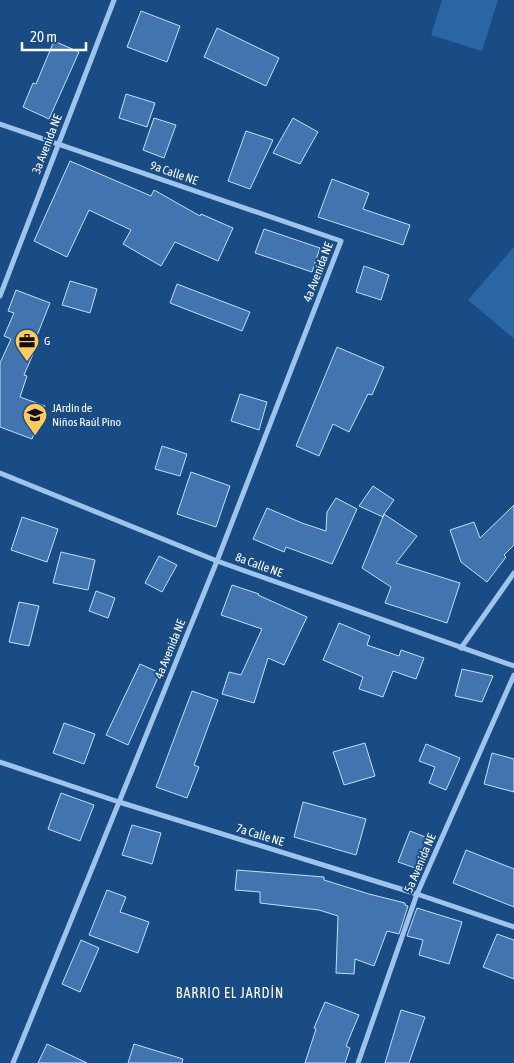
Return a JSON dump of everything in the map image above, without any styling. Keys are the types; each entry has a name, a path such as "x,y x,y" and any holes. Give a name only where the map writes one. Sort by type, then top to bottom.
{"street":[{"name":"3a Avenida NE","path":"0,296 114,0"},
{"name":"9a Calle NE","path":"0,124 341,240"},
{"name":"4a Avenida NE","path":"13,1063 217,561 341,240"},
{"name":"8a Calle NE","path":"0,473 217,561 514,666"},
{"path":"461,648 514,572"},
{"name":"5a Avenida NE","path":"358,1063 417,894 514,675"},
{"name":"7a Calle NE","path":"0,762 119,802 417,894 514,927"}],"shaded area":[{"path":"442,0 498,0 482,51 431,35"},
{"path":"514,247 514,339 468,300"}],"building":[{"path":"141,11 180,26 167,62 127,47"},
{"path":"217,28 279,58 266,86 204,57"},
{"path":"54,41 79,52 49,119 23,107 33,83 36,84"},
{"path":"126,94 155,103 147,127 119,118"},
{"path":"154,118 176,125 164,158 143,150"},
{"path":"293,118 318,132 300,164 273,153"},
{"path":"246,131 273,140 250,189 228,181"},
{"path":"70,161 151,196 154,190 200,216 201,214 233,228 218,261 175,242 161,266 123,244 131,230 89,210 67,257 34,241"},
{"path":"332,179 369,193 363,209 410,225 403,245 318,217"},
{"path":"264,229 320,248 312,272 255,253"},
{"path":"364,266 389,275 381,300 356,292"},
{"path":"70,281 97,289 90,313 62,305"},
{"path":"177,284 250,312 242,331 170,303"},
{"path":"16,290 50,303 30,353 33,354 24,375 27,376 20,397 45,406 32,439 0,427 0,363 11,339 4,336 14,313 8,311"},
{"path":"337,347 384,367 372,395 368,394 349,432 333,424 319,456 296,446"},
{"path":"240,394 267,402 259,430 231,421"},
{"path":"162,446 187,454 180,476 155,469"},
{"path":"191,472 230,486 216,527 177,514"},
{"path":"373,486 394,500 384,514 417,536 396,563 460,583 447,623 385,603 391,587 362,568 383,517 359,506"},
{"path":"336,498 357,509 332,564 286,547 284,552 253,539 267,508 326,531 327,512"},
{"path":"514,505 514,545 504,555 506,557 487,582 461,562 450,530 474,522 480,538"},
{"path":"22,517 58,529 47,562 11,550"},
{"path":"61,552 95,560 88,590 53,583"},
{"path":"159,556 177,565 162,592 145,583"},
{"path":"232,585 259,594 307,617 284,665 268,658 254,703 222,694 229,672 241,675 262,629 221,615"},
{"path":"96,591 115,598 108,618 89,611"},
{"path":"19,602 39,606 29,646 9,642"},
{"path":"339,623 370,636 367,645 399,656 401,650 424,658 416,679 393,671 383,697 359,689 363,677 323,660"},
{"path":"140,664 160,673 128,745 106,735"},
{"path":"462,669 493,676 482,702 455,696"},
{"path":"192,691 218,700 194,765 199,767 187,798 156,787"},
{"path":"64,723 95,734 84,764 53,753"},
{"path":"365,743 375,776 344,785 333,752"},
{"path":"426,744 460,758 446,790 429,783 435,767 419,761"},
{"path":"492,753 514,759 514,792 484,784"},
{"path":"61,793 94,805 80,841 48,829"},
{"path":"303,802 366,819 356,855 294,837"},
{"path":"132,825 161,833 152,864 122,855"},
{"path":"410,831 433,840 421,870 398,862"},
{"path":"466,850 514,869 514,907 453,883"},
{"path":"237,870 324,877 324,880 405,903 408,906 399,934 387,931 374,966 355,959 354,974 336,973 338,916 319,910 260,903 260,892 235,890"},
{"path":"107,890 126,897 120,912 149,922 138,953 89,935"},
{"path":"417,908 462,922 449,964 419,955 423,940 407,936"},
{"path":"497,934 514,940 514,979 483,967"},
{"path":"81,940 99,948 80,992 62,984"},
{"path":"325,1002 359,1015 346,1046 350,1048 345,1063 305,1063 316,1029 314,1028"},
{"path":"401,1010 425,1017 409,1063 385,1063"},
{"path":"47,1044 87,1063 38,1063"},
{"path":"134,1044 183,1059 182,1063 128,1063"}],"place":[{"name":"G","path":"27,362"},
{"name":"JArdín de Niños Raúl Pino","path":"35,436"}],"district":[{"name":"BARRIO EL JARDÍN","path":"230,993"}]}
